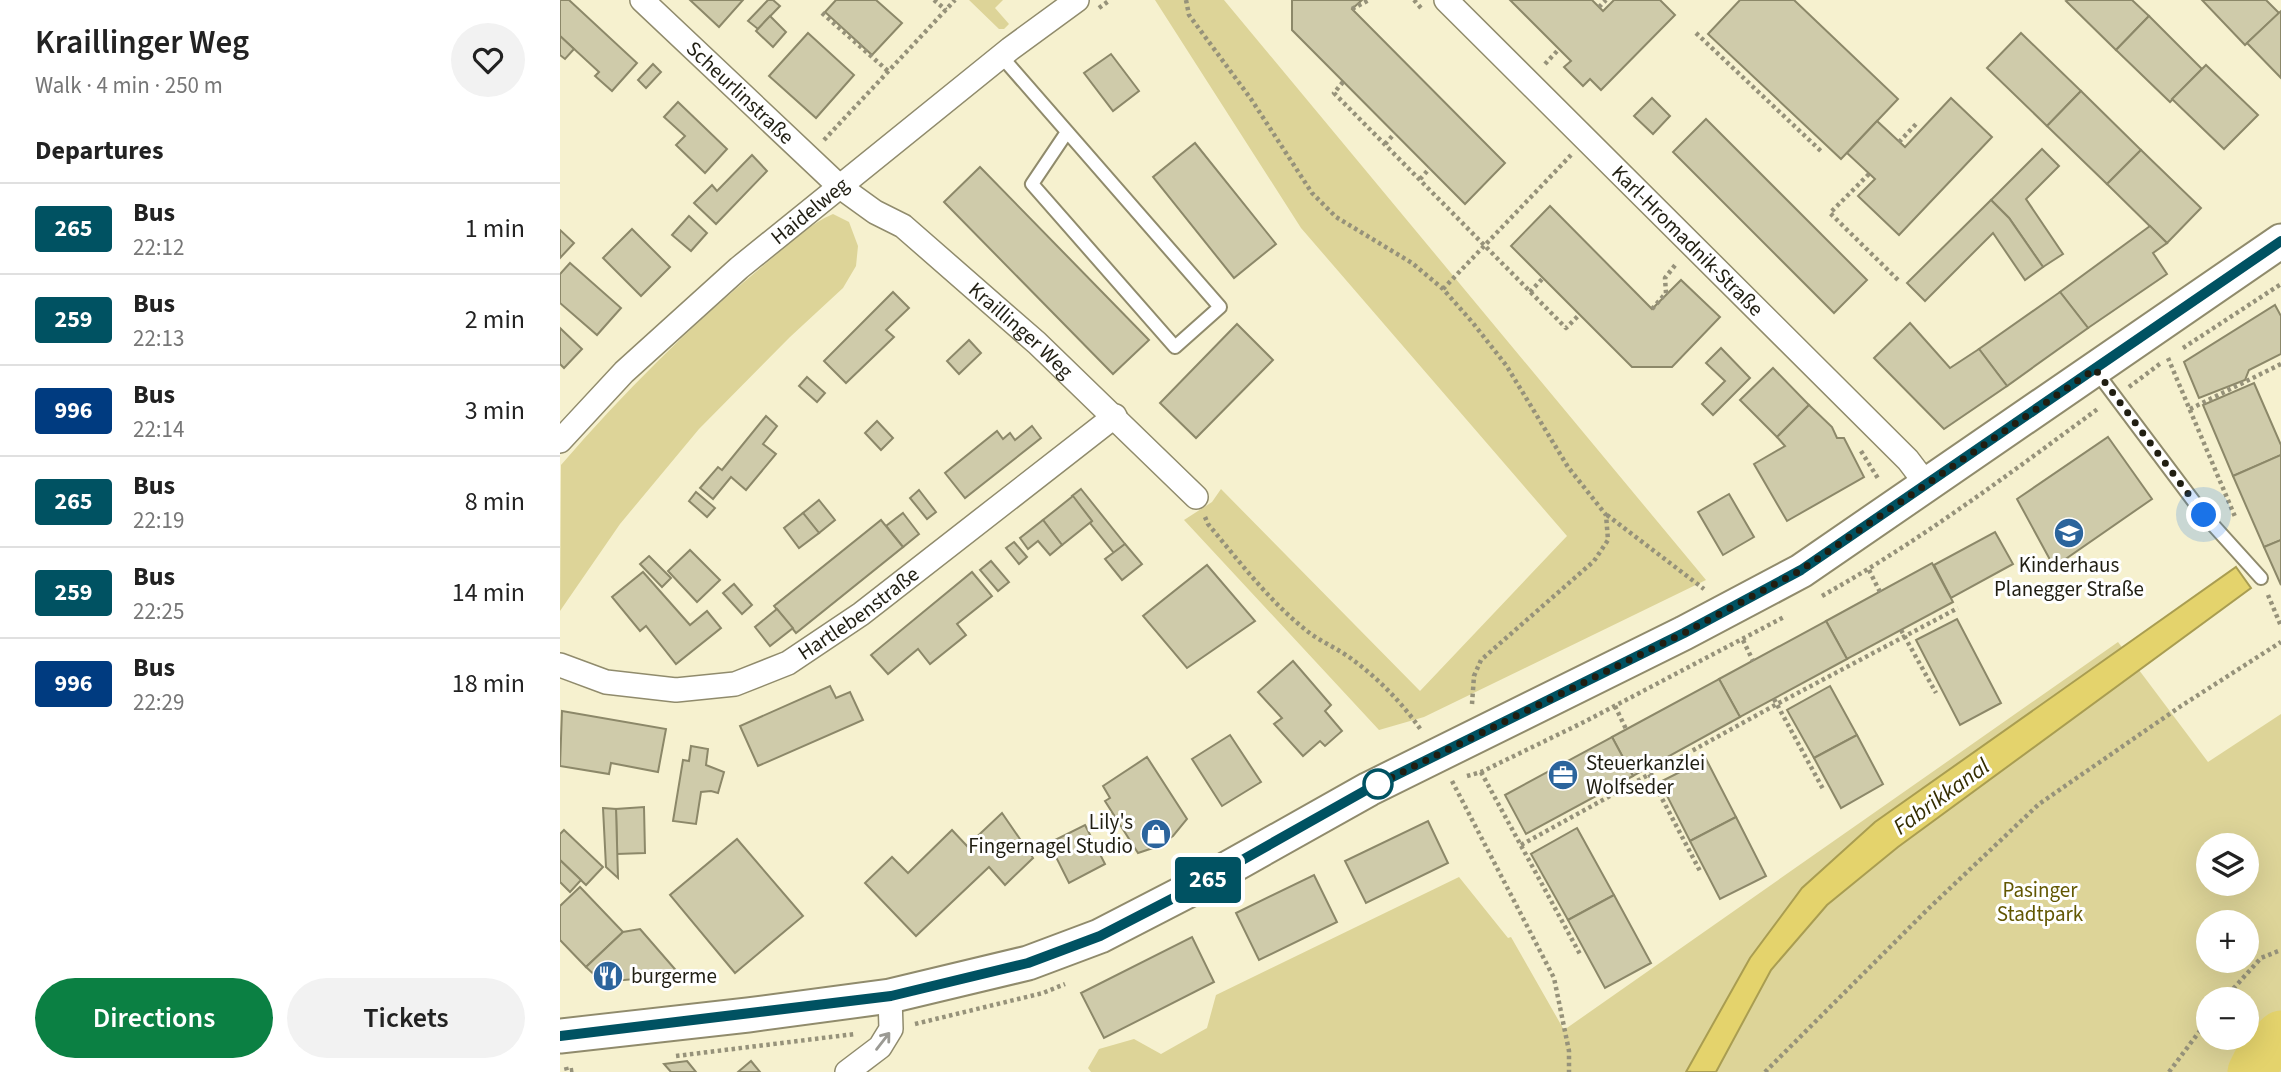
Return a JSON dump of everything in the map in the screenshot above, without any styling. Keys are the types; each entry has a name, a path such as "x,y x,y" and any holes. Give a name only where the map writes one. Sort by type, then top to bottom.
{"main road":[{"path":"563,1051 891,996 1028,963 1100,936 1191,889 1368,789 1684,633 1801,570 1917,473 2095,369 2281,241"}],"street":[{"name":"Scheurlinstraße","path":"642,0 839,186"},
{"name":"Haidelweg","path":"560,442 597,399 655,342 738,268 1001,56 1077,0"},
{"name":"Karl-Hromadnik-Straße","path":"1446,0 1917,473"},
{"name":"Kraillinger Weg","path":"839,186 875,212 903,226 1037,343 1196,497"},
{"name":"Hartlebenstraße","path":"560,665 606,682 676,690 735,684 788,663 861,614 1115,416"},
{"path":"847,1072 880,1046 891,1029 891,996"}],"lane":[{"path":"1001,56 1220,307 1175,347 1032,184 1067,132"},
{"path":"2095,369 2204,515 2261,578"}],"path":[{"path":"934,0 946,10"},
{"path":"809,156 955,0"},
{"path":"1186,0 1189,15 1251,99 1312,193 1336,217 1412,263 1443,289 1506,365 1568,467 1606,514 1704,589"},
{"path":"1352,9 1368,0"},
{"path":"1599,7 1606,0"},
{"path":"822,13 888,71"},
{"path":"1696,33 1823,153"},
{"path":"1544,65 1559,49"},
{"path":"1343,82 1334,93 1566,328 1579,315"},
{"path":"1899,142 1917,122"},
{"path":"1385,144 1395,133"},
{"path":"1443,289 1569,158"},
{"path":"1420,179 1430,168"},
{"path":"1869,174 1830,213 1898,280"},
{"path":"1652,309 1666,293 1665,278 1676,264"},
{"path":"1530,292 1543,278"},
{"path":"2180,351 2281,284"},
{"path":"1880,592 1869,570 1944,521 2168,358 2240,530"},
{"path":"2190,409 2281,364"},
{"path":"1879,481 1917,473"},
{"path":"1196,497 1208,524 1277,604 1308,632 1353,660 1382,684 1421,730 1411,734"},
{"path":"1485,698 1472,705 1474,676 1482,660 1594,561 1608,540 1606,514"},
{"path":"2261,578 2281,626"},
{"path":"1693,595 1715,583"},
{"path":"1521,845 1649,775 1775,701 1958,608"},
{"path":"1901,630 1936,694"},
{"path":"1743,640 1753,660"},
{"path":"1765,1072 1928,909 2039,804 2181,706 2281,642"},
{"path":"1775,701 1823,789"},
{"path":"1615,706 1626,729"},
{"path":"1646,768 1701,873"},
{"path":"1481,772 1581,956"},
{"path":"1452,780 1554,978 1569,1051 1569,1072"},
{"path":"2235,987 2261,958 2281,950"},
{"path":"2169,1072 2196,1036"},
{"path":"563,1051 566,1071 574,1070"}],"green space":[{"path":"969,0 1003,0 995,8 1009,24 1004,29 999,29"},
{"path":"1155,0 1224,0 1706,580 1424,717 1379,730 1184,520 1212,502 1221,489 1420,691 1567,536 1301,228"},
{"path":"833,214 849,222 858,246 856,266 843,288 699,429 620,524 560,611 561,465 633,386 710,312 797,237"},
{"name":"Pasinger Stadtpark","path":"2118,642 2208,762 2281,714 2281,1072 1091,1072 1088,1068 1099,1049 1134,1039 1161,1054 1207,1028 1216,995 1459,877 1508,938 1511,937 1564,1030"}],"water":[{"name":"Fabrikkanal","path":"2236,567 2251,588 1898,847 1827,905 1771,970 1716,1072 1686,1072 1750,958 1802,888 1875,822"}],"building":[{"path":"560,0 569,0 637,63 612,91 595,76 599,72 560,36"},
{"path":"690,0 743,0 719,27"},
{"path":"768,0 773,0 780,6 758,29 748,21"},
{"path":"836,0 876,0 902,23 872,55 825,12"},
{"path":"1292,0 1362,0 1352,9 1505,163 1465,204 1292,30"},
{"path":"1510,0 1592,0 1603,11 1614,0 1660,0 1675,15 1601,90 1590,79 1583,86 1564,67 1571,61"},
{"path":"1740,0 1794,0 1898,99 1841,159 1708,34"},
{"path":"2132,0 2149,16 2116,50 2066,1"},
{"path":"2202,0 2266,0 2279,13 2245,45"},
{"path":"2281,11 2281,78 2247,43"},
{"path":"770,16 786,32 773,47 756,31"},
{"path":"2149,16 2202,69 2170,102 2116,50"},
{"path":"808,33 854,75 816,118 769,76"},
{"path":"2021,33 2081,91 2047,126 1987,68"},
{"path":"560,36 574,49 565,59 560,55"},
{"path":"1111,54 1139,91 1113,111 1084,73"},
{"path":"653,64 661,72 646,88 638,80"},
{"path":"2206,65 2258,115 2224,149 2172,99"},
{"path":"2081,91 2141,150 2107,184 2047,126"},
{"path":"1652,98 1670,116 1653,134 1634,116"},
{"path":"1951,98 1992,137 1899,235 1858,196 1875,179 1847,153 1877,121 1905,147"},
{"path":"678,102 727,149 705,173 676,145 685,136 664,117"},
{"path":"1706,119 1867,280 1834,313 1673,152"},
{"path":"1195,143 1276,244 1234,278 1153,177"},
{"path":"2042,149 2059,166 2026,199 2063,254 2043,267 2009,218 1991,200"},
{"path":"2141,150 2201,208 2167,243 2107,184"},
{"path":"752,155 767,171 716,224 694,203 712,185 717,191"},
{"path":"980,167 1149,340 1113,374 944,202"},
{"path":"1991,200 2009,218 2043,267 2025,280 1993,233 1925,301 1907,283"},
{"path":"1550,206 1652,309 1681,280 1720,317 1672,367 1632,367 1511,246"},
{"path":"689,216 707,233 691,251 672,235"},
{"path":"2150,226 2167,243 2153,253 2167,274 2088,328 2060,292"},
{"path":"632,229 670,267 641,296 603,258"},
{"path":"560,230 574,243 560,258"},
{"path":"570,263 621,308 597,335 560,303 560,274"},
{"path":"893,292 909,308 886,330 894,337 846,383 824,361"},
{"path":"2060,292 2088,328 2007,386 1979,349"},
{"path":"2275,305 2281,316 2281,354 2249,370 2245,380 2199,398 2184,362"},
{"path":"1910,323 1950,368 1979,349 2007,386 1944,429 1874,358"},
{"path":"1237,324 1273,360 1196,438 1160,403"},
{"path":"560,328 582,349 564,368 560,364"},
{"path":"969,340 981,353 959,374 947,361"},
{"path":"1721,348 1750,378 1713,415 1702,404 1725,381 1706,363"},
{"path":"1773,368 1809,405 1777,437 1740,400"},
{"path":"807,377 825,393 817,402 799,386"},
{"path":"2254,383 2281,445 2281,455 2233,476 2203,405"},
{"path":"1809,405 1832,427 1837,438 1844,438 1864,477 1787,521 1754,464 1785,446 1777,437"},
{"path":"766,416 777,426 763,444 776,454 746,490 731,477 713,499 700,488 718,467 722,470"},
{"path":"877,421 893,438 881,450 865,433"},
{"path":"1032,426 1041,438 965,498 945,473 997,431 1003,439 1010,433 1015,440"},
{"name":"Kinderhaus Planegger Straße","path":"2108,437 2152,499 2054,567 2017,499"},
{"path":"2281,455 2281,540 2264,547 2233,476"},
{"path":"1081,489 1125,544 1114,553 1072,496"},
{"path":"919,490 936,512 927,519 910,498"},
{"path":"696,492 715,508 707,517 689,501"},
{"path":"1729,494 1754,537 1723,555 1698,512"},
{"path":"1073,496 1092,521 1062,545 1043,520"},
{"path":"819,500 835,520 819,533 803,513"},
{"path":"803,513 819,533 799,548 784,528"},
{"path":"903,513 919,534 903,547 886,526"},
{"path":"881,520 903,547 796,633 774,606"},
{"path":"1043,520 1062,545 1050,555 1038,541 1028,549 1020,538"},
{"path":"1995,532 2013,564 1951,598 1934,565"},
{"path":"2281,540 2281,585 2264,547"},
{"path":"1014,542 1027,557 1019,564 1006,548"},
{"path":"1125,544 1142,564 1122,580 1105,559"},
{"path":"690,550 720,580 697,602 668,571"},
{"path":"649,556 671,578 662,587 640,564"},
{"path":"991,561 1009,582 998,591 980,570"},
{"path":"1932,563 1953,602 1847,659 1826,621"},
{"path":"1207,565 1255,621 1187,668 1143,616"},
{"path":"643,572 690,625 707,611 721,628 676,664 646,626 640,631 612,597"},
{"path":"972,572 992,596 957,624 966,635 930,664 918,649 888,674 871,655"},
{"path":"734,584 752,605 742,614 723,593"},
{"path":"777,609 793,628 770,646 755,627"},
{"path":"1957,619 2001,703 1960,725 1916,640"},
{"path":"1826,621 1847,659 1740,717 1719,679"},
{"path":"1293,661 1331,705 1325,711 1342,731 1325,746 1320,741 1303,756 1274,724 1282,718 1258,692"},
{"path":"1719,679 1740,717 1633,776 1612,737"},
{"path":"830,686 836,698 850,692 863,720 758,766 740,726"},
{"path":"1830,686 1857,735 1814,758 1787,710"},
{"path":"562,711 666,729 658,772 611,763 609,774 560,766"},
{"path":"1230,735 1261,782 1222,806 1192,759"},
{"path":"1857,735 1883,784 1841,808 1814,758"},
{"path":"1612,737 1633,776 1526,834 1505,795"},
{"path":"691,746 708,749 706,765 724,772 718,793 701,792 696,824 673,821 683,760 689,761"},
{"path":"1147,757 1187,819 1173,836 1156,847 1138,853 1105,801 1110,798 1103,786"},
{"path":"1706,759 1736,817 1690,841 1660,782"},
{"path":"644,807 645,853 617,854 616,809"},
{"path":"603,808 616,809 618,878 606,867"},
{"path":"1002,813 1033,858 1005,885 989,867 916,936 865,883 892,857 908,873 952,830 967,846"},
{"path":"1736,817 1766,876 1720,899 1690,841"},
{"path":"1428,821 1448,863 1366,903 1345,861"},
{"path":"1085,825 1105,864 1069,883 1049,843"},
{"path":"1577,828 1614,895 1568,920 1531,854"},
{"path":"564,830 603,867 586,885 560,860 560,834"},
{"path":"737,839 803,916 735,973 670,895"},
{"path":"560,860 581,880 570,892 560,882"},
{"path":"1314,875 1337,922 1259,960 1236,913"},
{"path":"580,887 623,932 586,967 560,940 560,906"},
{"path":"1614,895 1651,963 1605,988 1568,920"},
{"path":"640,929 680,975 602,982 586,967 623,932"},
{"path":"1192,937 1214,982 1104,1038 1081,993"},
{"path":"687,1061 696,1072 671,1072 664,1064"},
{"path":"751,1061 760,1072 738,1072"}],"waterway":[{"path":"2252,1072 2261,1054 2281,1035"}],"bus line":[{"name":"265","path":"560,1036 891,996 1028,963 1100,936 1191,889 1368,789 1684,633 1801,570 2281,241"}],"place":[{"name":"Kinderhaus Planegger Straße","path":"2069,533"},
{"name":"Steuerkanzlei Wolfseder","path":"1563,775"},
{"name":"Lily's Fingernagel Studio","path":"1156,834"},
{"name":"burgerme","path":"608,976"}],"route":[{"path":"1378,784 1368,789 1684,633 1801,570 2095,369 2204,515"}]}
